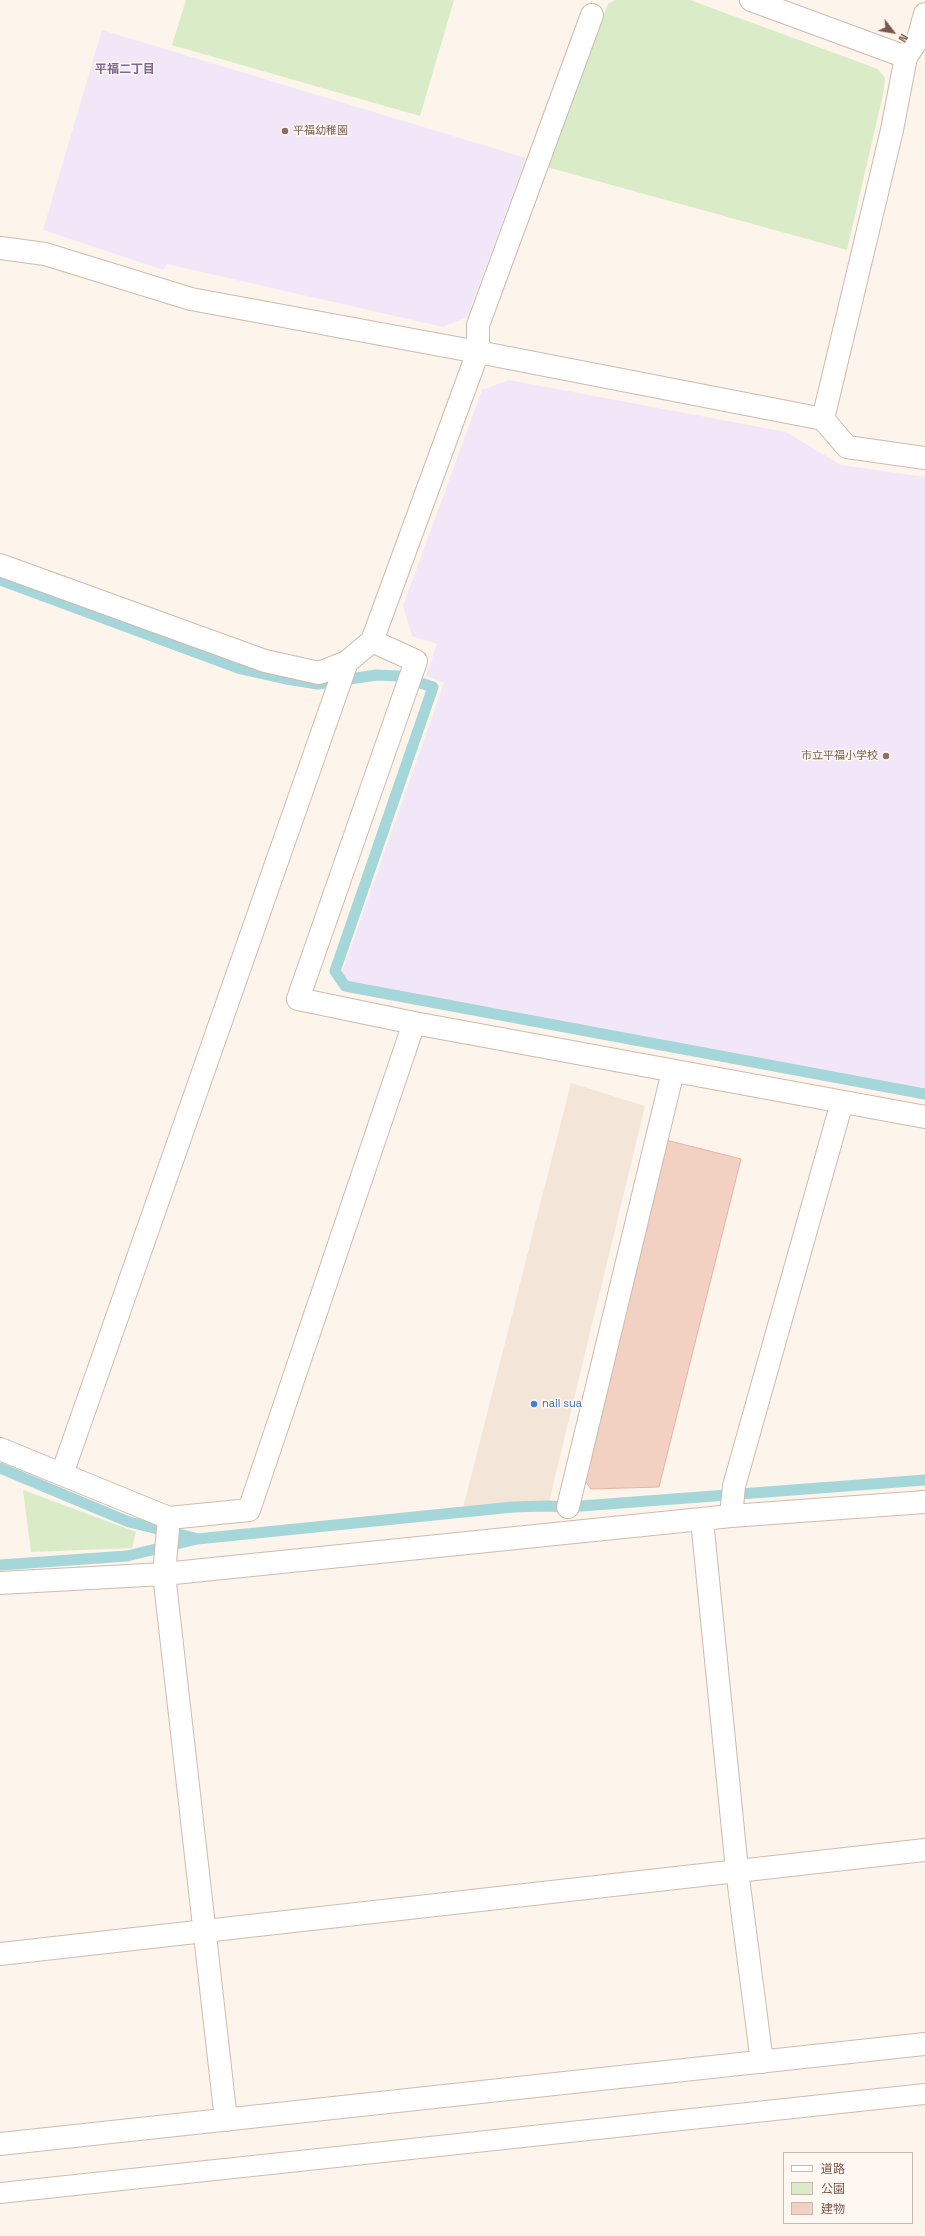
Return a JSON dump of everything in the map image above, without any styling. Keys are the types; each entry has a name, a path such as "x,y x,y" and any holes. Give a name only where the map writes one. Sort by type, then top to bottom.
{"street":[{"path":"751,0 916,46"},
{"path":"823,419 892,130 925,14"},
{"path":"62,1474 343,674 372,642 478,352 478,325 592,15"},
{"path":"0,248 45,254 191,299 478,352 823,419 847,447 925,458"},
{"path":"0,565 265,661 319,673 343,674"},
{"path":"372,642 416,661 298,999 414,1023 925,1118"},
{"path":"0,1449 62,1474 168,1523 249,1510 414,1023"},
{"path":"568,1507 673,1071"},
{"path":"732,1503 842,1102"},
{"path":"0,1583 164,1565 702,1520 732,1503 925,1502"},
{"path":"702,1520 737,1870 762,2062"},
{"path":"168,1523 164,1565 203,1932 226,2120"},
{"path":"0,1954 925,1850"},
{"path":"0,2144 925,2044"}],"lane":[{"path":"0,2192 925,2094"}],"shaded area":[{"path":"102,30 526,158 467,317 443,327 167,264 163,270 43,230"},
{"path":"509,380 786,432 841,465 925,477 925,1089 349,982 342,972 444,683 426,676 437,644 412,636 403,606 482,390"},
{"path":"571,1083 645,1106 548,1506 462,1512"}],"green space":[{"path":"186,0 454,0 420,116 172,45"},
{"path":"615,0 690,0 878,69 885,78 884,90 847,250 543,166 608,4"},
{"path":"23,1490 136,1532 132,1548 31,1552"}],"building":[{"path":"666,1140 741,1159 659,1487 591,1489 581,1475"}],"waterway":[{"path":"0,580 241,669 286,679 318,684 376,675 399,676 433,687 335,971 345,986 925,1094"},
{"path":"0,1468 129,1522 195,1538"},
{"path":"0,1565 127,1556 197,1539 513,1507 568,1507 925,1480"}],"place":[{"name":"平福幼稚園","path":"285,131"},
{"name":"市立平福小学校","path":"886,756"},
{"name":"nail sua","path":"534,1404"}],"district":[{"name":"平福二丁目","path":"125,70"}]}
